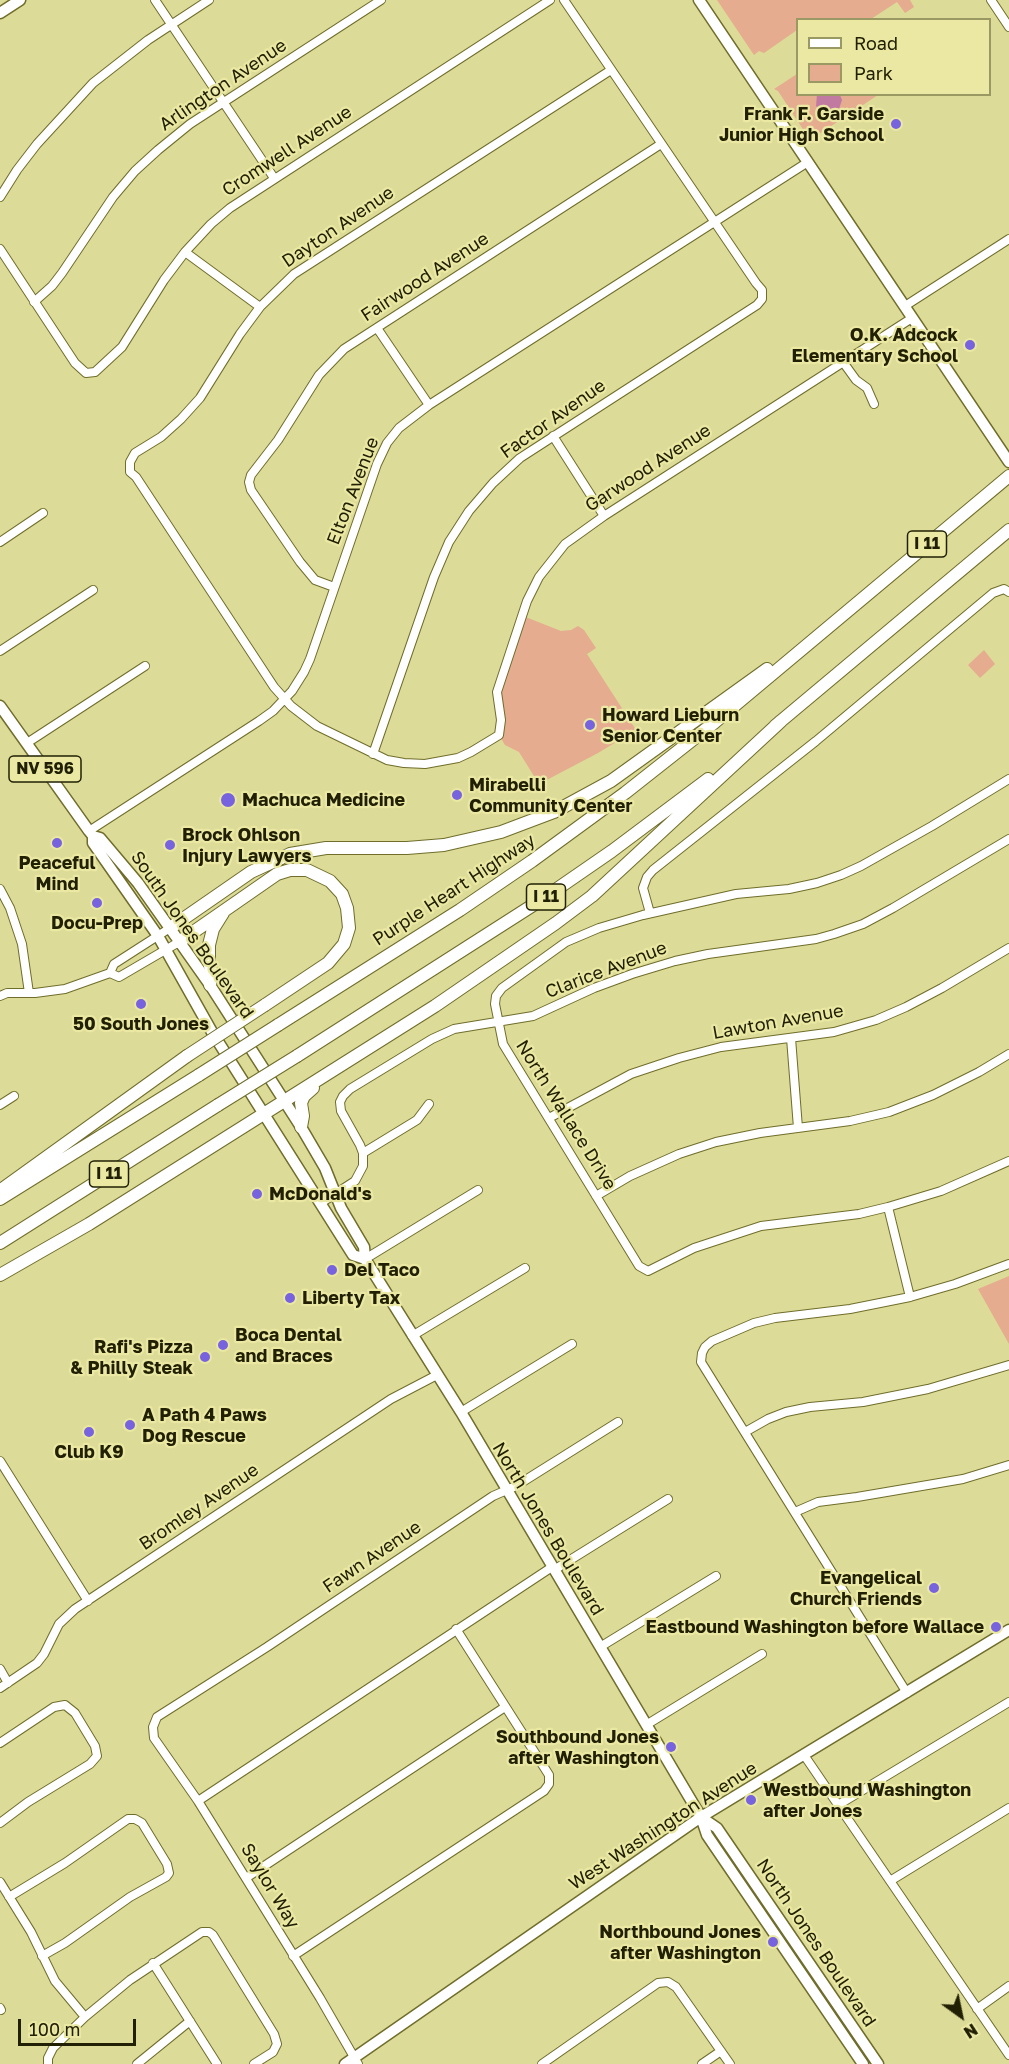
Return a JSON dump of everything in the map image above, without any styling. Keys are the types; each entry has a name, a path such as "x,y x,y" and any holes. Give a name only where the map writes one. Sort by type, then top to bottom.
{"highway":[{"name":"Purple Heart Highway","path":"0,1199 460,910 555,845 668,760 1009,476"},
{"name":"I 11","path":"0,1243 493,932 580,874 659,817 781,721 1009,530"},
{"path":"170,928 251,872 290,854 326,848 407,848 444,845 494,834 554,812 593,792 619,775 846,612"},
{"path":"0,1275 77,1231 471,983 592,896 781,721"},
{"path":"0,1191 187,1056 324,966 339,952 346,938 349,928 346,904 338,888 327,879 315,872 297,869 277,874 179,942"},
{"path":"210,985 212,974 208,955 209,941 215,925 227,907"},
{"path":"301,1127 303,1116 301,1103 316,1082"}],"main road":[{"path":"0,13 20,0"},
{"path":"699,0 1009,462"},
{"name":"South Jones Boulevard","path":"0,706 91,834 93,843 158,936 237,1073"},
{"name":"South Jones Boulevard","path":"91,834 100,838 129,871 210,985 258,1060"},
{"name":"North Jones Boulevard","path":"258,1060 325,1168 335,1194 364,1247 365,1259 461,1412 700,1817 707,1835 863,2064"},
{"name":"North Jones Boulevard","path":"237,1073 353,1255 365,1259"},
{"name":"West Washington Avenue","path":"352,2062 700,1817 1009,1630"},
{"name":"North Jones Boulevard","path":"700,1817 717,1828 878,2064"}],"street":[{"path":"155,0 274,178"},
{"path":"0,197 37,144 93,83 117,63 209,0"},
{"name":"Arlington Avenue","path":"34,302 57,279 96,220 135,171 182,130 381,0"},
{"name":"Cromwell Avenue","path":"34,302 75,363 86,374 95,372 122,347 164,280 185,252 230,208 550,0"},
{"path":"564,0 715,222"},
{"path":"991,0 1009,27"},
{"name":"Dayton Avenue","path":"284,700 136,477 130,472 130,462 135,453 161,437 200,398 240,334 260,307 294,274 611,70"},
{"name":"Fairwood Avenue","path":"334,588 315,580 307,571 250,490 249,482 251,475 278,440 319,375 344,349 662,144"},
{"name":"Elton Avenue","path":"91,834 259,721 284,700 304,672 383,450 399,428 429,405 808,162"},
{"name":"Factor Avenue","path":"373,754 434,577 449,542 469,511 493,483 520,458 757,305 762,299 762,290 715,222"},
{"path":"905,306 1009,239"},
{"path":"0,249 34,302"},
{"path":"185,252 260,307"},
{"name":"Garwood Avenue","path":"373,754 387,760 415,764 436,763 458,758 499,735 501,720 497,692 528,601 539,577 565,544 604,516 912,318"},
{"path":"376,328 429,405"},
{"path":"843,362 856,380 867,388 874,404"},
{"path":"553,436 604,516"},
{"path":"0,542 43,513"},
{"path":"650,913 643,888 647,877 653,870 816,741 993,593 1004,589 1009,592"},
{"path":"0,651 93,591"},
{"path":"27,743 145,666"},
{"path":"284,700 317,726 373,754"},
{"name":"North Wallace Drive","path":"888,1207 859,1214 761,1226 694,1248 648,1271 639,1266 503,1044 497,1022 496,996 502,988 557,948 599,928 650,913 736,894 789,889 841,875 932,826 1009,779"},
{"name":"Clarice Avenue","path":"363,1154 341,1111 340,1100 346,1093 440,1035 454,1029 533,1016 594,988 675,961 708,954 816,939 863,924 1009,838"},
{"path":"0,889 10,908 24,951 29,993"},
{"path":"110,973 114,964 170,928"},
{"path":"2,992 29,993 65,989 110,973 119,977 179,942"},
{"name":"Lawton Avenue","path":"549,1118 631,1074 650,1068 721,1047 834,1032 886,1015 942,988 1009,948"},
{"path":"791,1038 798,1128"},
{"path":"596,1196 630,1176 679,1154 716,1142 890,1112 933,1095 1009,1054"},
{"path":"0,1105 14,1096"},
{"path":"321,1203 350,1185 359,1176 363,1166 363,1154 417,1120 429,1104"},
{"path":"910,1297 888,1207 941,1191 1009,1161"},
{"path":"365,1259 478,1190"},
{"path":"907,1693 701,1362 702,1353 712,1341 765,1320 850,1309 910,1297 955,1284 1009,1264"},
{"path":"412,1336 525,1268"},
{"path":"461,1412 572,1344"},
{"path":"745,1432 786,1412 810,1407 863,1402 928,1389 1009,1365"},
{"name":"Bromley Avenue","path":"0,1688 37,1663 64,1618 391,1399 423,1384 436,1375"},
{"name":"Fawn Avenue","path":"153,1727 156,1717 267,1647 493,1497 618,1422"},
{"path":"0,1461 88,1601"},
{"path":"795,1512 818,1502 963,1479 1009,1465"},
{"path":"198,1802 456,1629 668,1498"},
{"path":"600,1647 716,1576"},
{"path":"293,1956 544,1791 549,1784 549,1775 456,1629"},
{"path":"646,1725 762,1654"},
{"path":"0,1669 8,1683"},
{"path":"838,1805 1009,1702"},
{"path":"0,1743 54,1707 64,1705 75,1713 95,1746 97,1756 90,1764 28,1802 0,1823"},
{"path":"246,1878 505,1707"},
{"name":"Saylor Way","path":"153,1727 154,1738 198,1802 320,1998 352,2062"},
{"path":"804,1755 1009,2055"},
{"path":"890,1881 1009,1808"},
{"path":"9,1897 65,1863 122,1822 135,1819 142,1823 167,1864 169,1873 166,1877 130,1897 65,1943 42,1956"},
{"path":"0,1882 31,1932 54,1981 85,2017"},
{"path":"48,2061 53,2048 85,2017 153,1963 202,1932 208,1932 213,1935 274,2034 277,2044 273,2052 254,2064"},
{"path":"153,1963 217,2064"},
{"path":"542,2064 658,1983 668,1982 676,1987 730,2064"},
{"path":"977,2009 1009,1986"},
{"path":"137,2064 190,2021"},
{"path":"702,2064 721,2051"}],"green space":[{"path":"717,0 910,0 914,7 905,13 897,2 873,18 796,18 796,31 764,53 759,51 754,55"},
{"path":"796,75 796,96 876,96 810,140 778,91 774,89"},
{"path":"523,616 561,631 571,630 578,626 584,630 596,648 587,654 636,730 539,784 519,752 505,745 499,735 499,705 505,668"},
{"path":"984,650 995,664 980,678 968,665"},
{"path":"1009,1276 1009,1344 978,1289"}],"shaded area":[{"path":"817,96 840,96 842,100 839,109 832,114 823,113 816,106"}],"place":[{"name":"Frank F. Garside Junior High School","path":"896,124"},
{"name":"O.K. Adcock Elementary School","path":"970,345"},
{"name":"Howard Lieburn Senior Center","path":"590,725"},
{"name":"Mirabelli Community Center","path":"457,795"},
{"name":"Machuca Medicine","path":"228,800"},
{"name":"Peaceful Mind","path":"57,843"},
{"name":"Brock Ohlson Injury Lawyers","path":"170,845"},
{"name":"Docu-Prep","path":"97,903"},
{"name":"50 South Jones","path":"141,1004"},
{"name":"McDonald's","path":"257,1194"},
{"name":"Del Taco","path":"332,1270"},
{"name":"Liberty Tax","path":"290,1298"},
{"name":"Boca Dental and Braces","path":"223,1345"},
{"name":"Rafi's Pizza & Philly Steak","path":"205,1357"},
{"name":"A Path 4 Paws Dog Rescue","path":"130,1425"},
{"name":"Club K9","path":"89,1432"},
{"name":"Evangelical Church Friends","path":"934,1588"},
{"name":"Eastbound Washington before Wallace","path":"996,1627"},
{"name":"Southbound Jones after Washington","path":"671,1747"},
{"name":"Westbound Washington after Jones","path":"751,1800"},
{"name":"Northbound Jones after Washington","path":"773,1942"}]}
